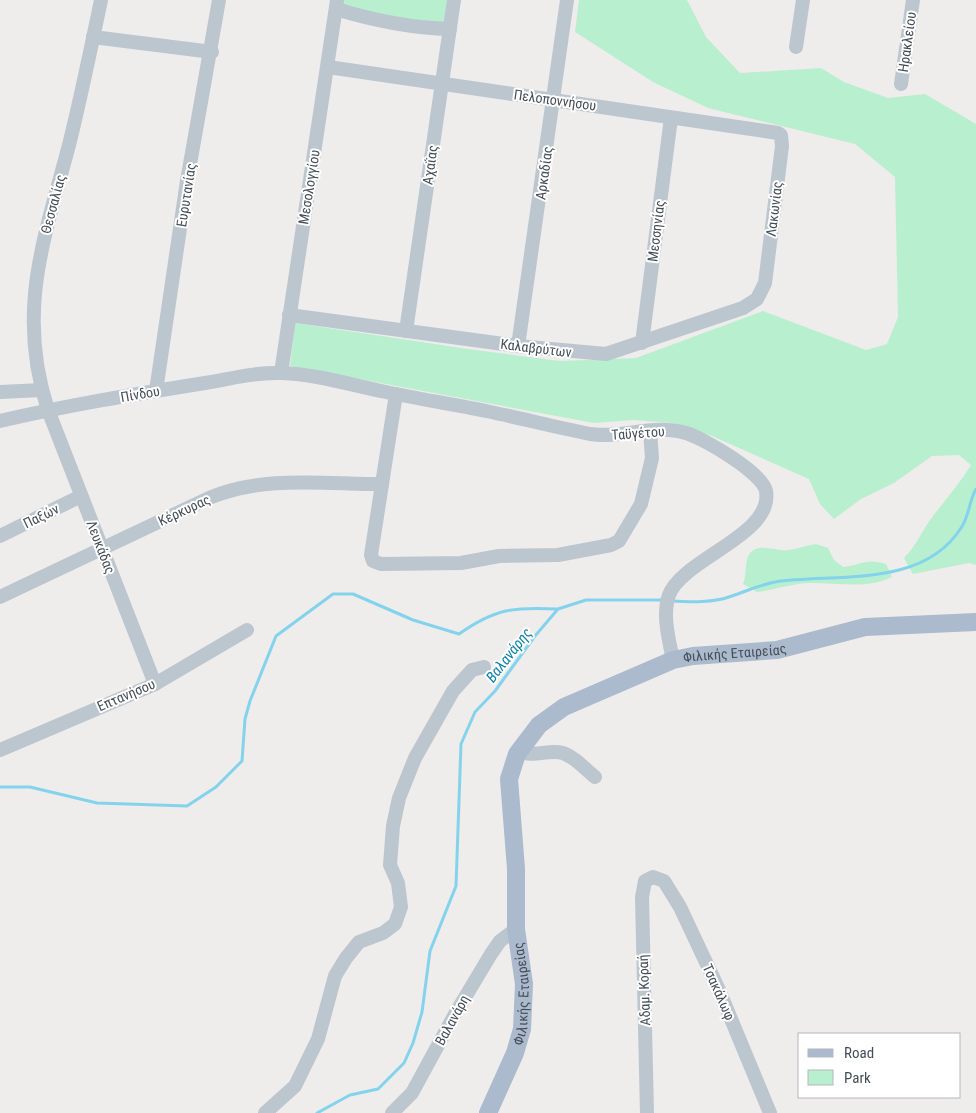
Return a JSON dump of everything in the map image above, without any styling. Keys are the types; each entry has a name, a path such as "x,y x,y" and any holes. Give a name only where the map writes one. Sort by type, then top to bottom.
{"main road":[{"name":"Φιλικής Εταιρείας","path":"488,1113 515,1053 522,1029 524,984 516,929 516,869 509,786 510,772 519,751 539,725 558,710 673,660 693,656 777,650 865,627 976,622"}],"street":[{"name":"Θεσσαλίας","path":"48,410 42,390 34,334 33,302 37,268 69,143 101,0"},
{"name":"Ευρυτανίας","path":"156,391 187,181 212,52 219,0"},
{"name":"Αχαΐας","path":"406,331 454,0"},
{"name":"Αρκαδίας","path":"518,346 567,0"},
{"path":"796,47 803,0"},
{"name":"Ηρακλείου","path":"901,84 913,0"},
{"path":"337,4 385,22 431,29 450,29"},
{"name":"Μεσολογγίου","path":"281,373 337,4"},
{"path":"93,37 212,52"},
{"name":"Πελοποννήσου","path":"328,67 774,132 781,135"},
{"name":"Μεσσηνίας","path":"642,343 671,118"},
{"name":"Λακωνίας","path":"765,283 782,146 781,135"},
{"name":"Καλαβρύτων","path":"289,315 518,346 606,354 743,308 756,299 765,283"},
{"name":"Πίνδου","path":"0,421 48,410 236,377 281,373"},
{"name":"Ταϋγέτου","path":"281,373 326,380 592,434 619,436 650,431 676,431 698,438 749,470 760,479 766,491 766,502 754,523 723,548 684,574 675,583 669,595 666,611 673,660"},
{"path":"0,392 42,390"},
{"path":"396,394 371,555 377,563 462,563 499,556 558,555 610,545 619,540 641,504 652,458 650,431"},
{"name":"Λευκάδας","path":"48,410 155,684"},
{"name":"Κέρκυρας","path":"0,597 209,498 246,486 282,482 382,484"},
{"name":"Παξών","path":"0,536 81,496"},
{"name":"Επτανήσου","path":"0,750 155,684 247,630"},
{"path":"265,1113 295,1086 318,1040 335,976 346,958 359,942 382,933 395,924 401,906 398,883 390,865 393,826 399,798 415,758 453,691 472,670 484,667"},
{"path":"519,751 531,754 555,752 565,754 594,778"},
{"name":"Αδαμ. Κοραή","path":"647,1113 642,897 645,881 657,877"},
{"name":"Τσακάλωφ","path":"657,877 666,885 680,907 719,990 770,1113"},
{"name":"Βαλανάρη","path":"392,1113 412,1093 463,1000 491,954 500,941 516,929"}],"green space":[{"path":"343,0 447,0 444,24 341,11"},
{"path":"579,0 687,0 706,37 740,73 821,68 844,82 888,98 925,94 976,124 976,565 969,563 913,574 904,558 971,465 959,455 932,456 894,483 861,499 834,519 820,504 809,479 712,436 672,423 633,420 594,423 290,366 295,323 560,361 636,358 763,311 866,350 887,344 898,317 895,177 855,144 708,108 653,82 575,32"},
{"path":"816,544 828,548 834,560 843,567 878,562 886,564 892,577 872,583 807,583 757,592 743,584 748,556 754,550 764,548 789,550"}],"waterway":[{"name":"Βαλανάρης","path":"671,601 710,601 775,582 850,577 901,570 924,561 944,547 964,524 976,489"},
{"path":"0,787 30,787 97,803 187,806 216,787 242,761 245,719 250,701 276,636 333,594 353,594 413,620 459,634 484,619 506,611 529,608 557,609"},
{"name":"Βαλανάρης","path":"317,1113 350,1095 378,1089 404,1063 413,1043 422,1012 430,951 456,886 461,744 475,712 495,691 535,636 558,609 586,600 663,600"}]}
